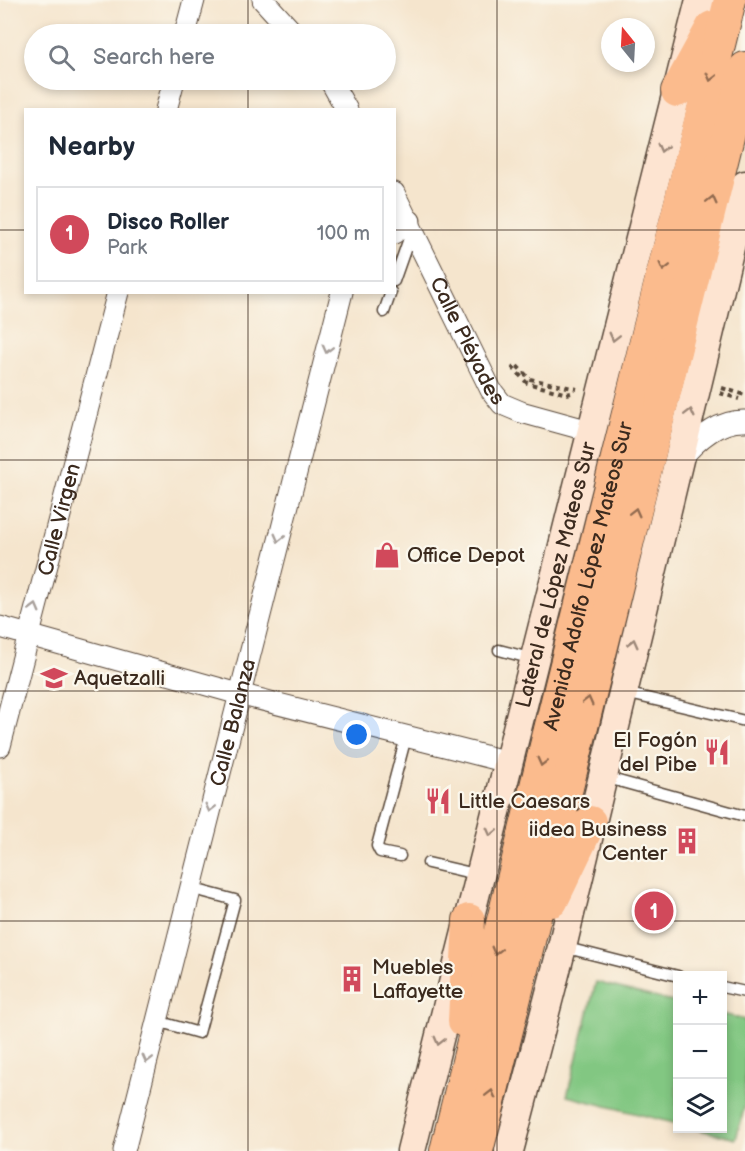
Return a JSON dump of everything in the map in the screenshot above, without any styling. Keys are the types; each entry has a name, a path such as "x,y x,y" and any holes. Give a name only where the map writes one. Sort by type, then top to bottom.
{"main road":[{"name":"Lateral de López Mateos Sur","path":"411,1151 700,0"},
{"path":"677,91 728,0"},
{"name":"Avenida Adolfo López Mateos Sur","path":"446,1151 728,0"},
{"name":"Avenida Adolfo López Mateos Sur","path":"477,1151 745,68"},
{"path":"509,1151 562,947 590,822 745,184"},
{"path":"525,958 590,822"},
{"path":"460,1094 469,921"}],"street":[{"path":"188,24 194,0"},
{"path":"262,0 285,24"},
{"path":"167,108 171,90"},
{"path":"336,90 346,108"},
{"name":"Calle Pléyades","path":"396,199 406,227 491,390 501,404 590,431"},
{"name":"Calle Virgen","path":"0,746 117,294"},
{"name":"Calle Balanza","path":"124,1151 341,294"},
{"path":"677,464 710,430 735,420 745,421"},
{"path":"0,627 239,694 508,762"}],"lane":[{"path":"396,272 406,227"},
{"path":"384,312 390,294"},
{"path":"499,650 534,659"},
{"path":"622,692 745,721"},
{"path":"400,856 380,852 377,846 406,736"},
{"path":"601,777 745,816"},
{"path":"428,863 480,875"},
{"path":"157,1021 199,1033 235,900 190,888"},
{"path":"562,947 673,975"},
{"path":"727,988 745,993"}],"path":[{"path":"571,393 567,394 527,383 513,368 516,365 530,379 571,390 601,387"},
{"path":"716,389 745,401"}],"green space":[{"path":"596,982 673,1002 673,1123 567,1096"},
{"path":"727,1015 745,1020 745,1105 736,1139 712,1133 727,1133"}],"place":[{"name":"Office Depot","path":"387,555"},
{"name":"Aquetzalli","path":"54,678"},
{"name":"El Fogón del Pibe","path":"717,752"},
{"name":"Little Caesars","path":"438,801"},
{"name":"iidea Business Center","path":"687,841"},
{"name":"Disco Roller","path":"654,911"},
{"name":"Muebles Laffayette","path":"352,979"}]}
